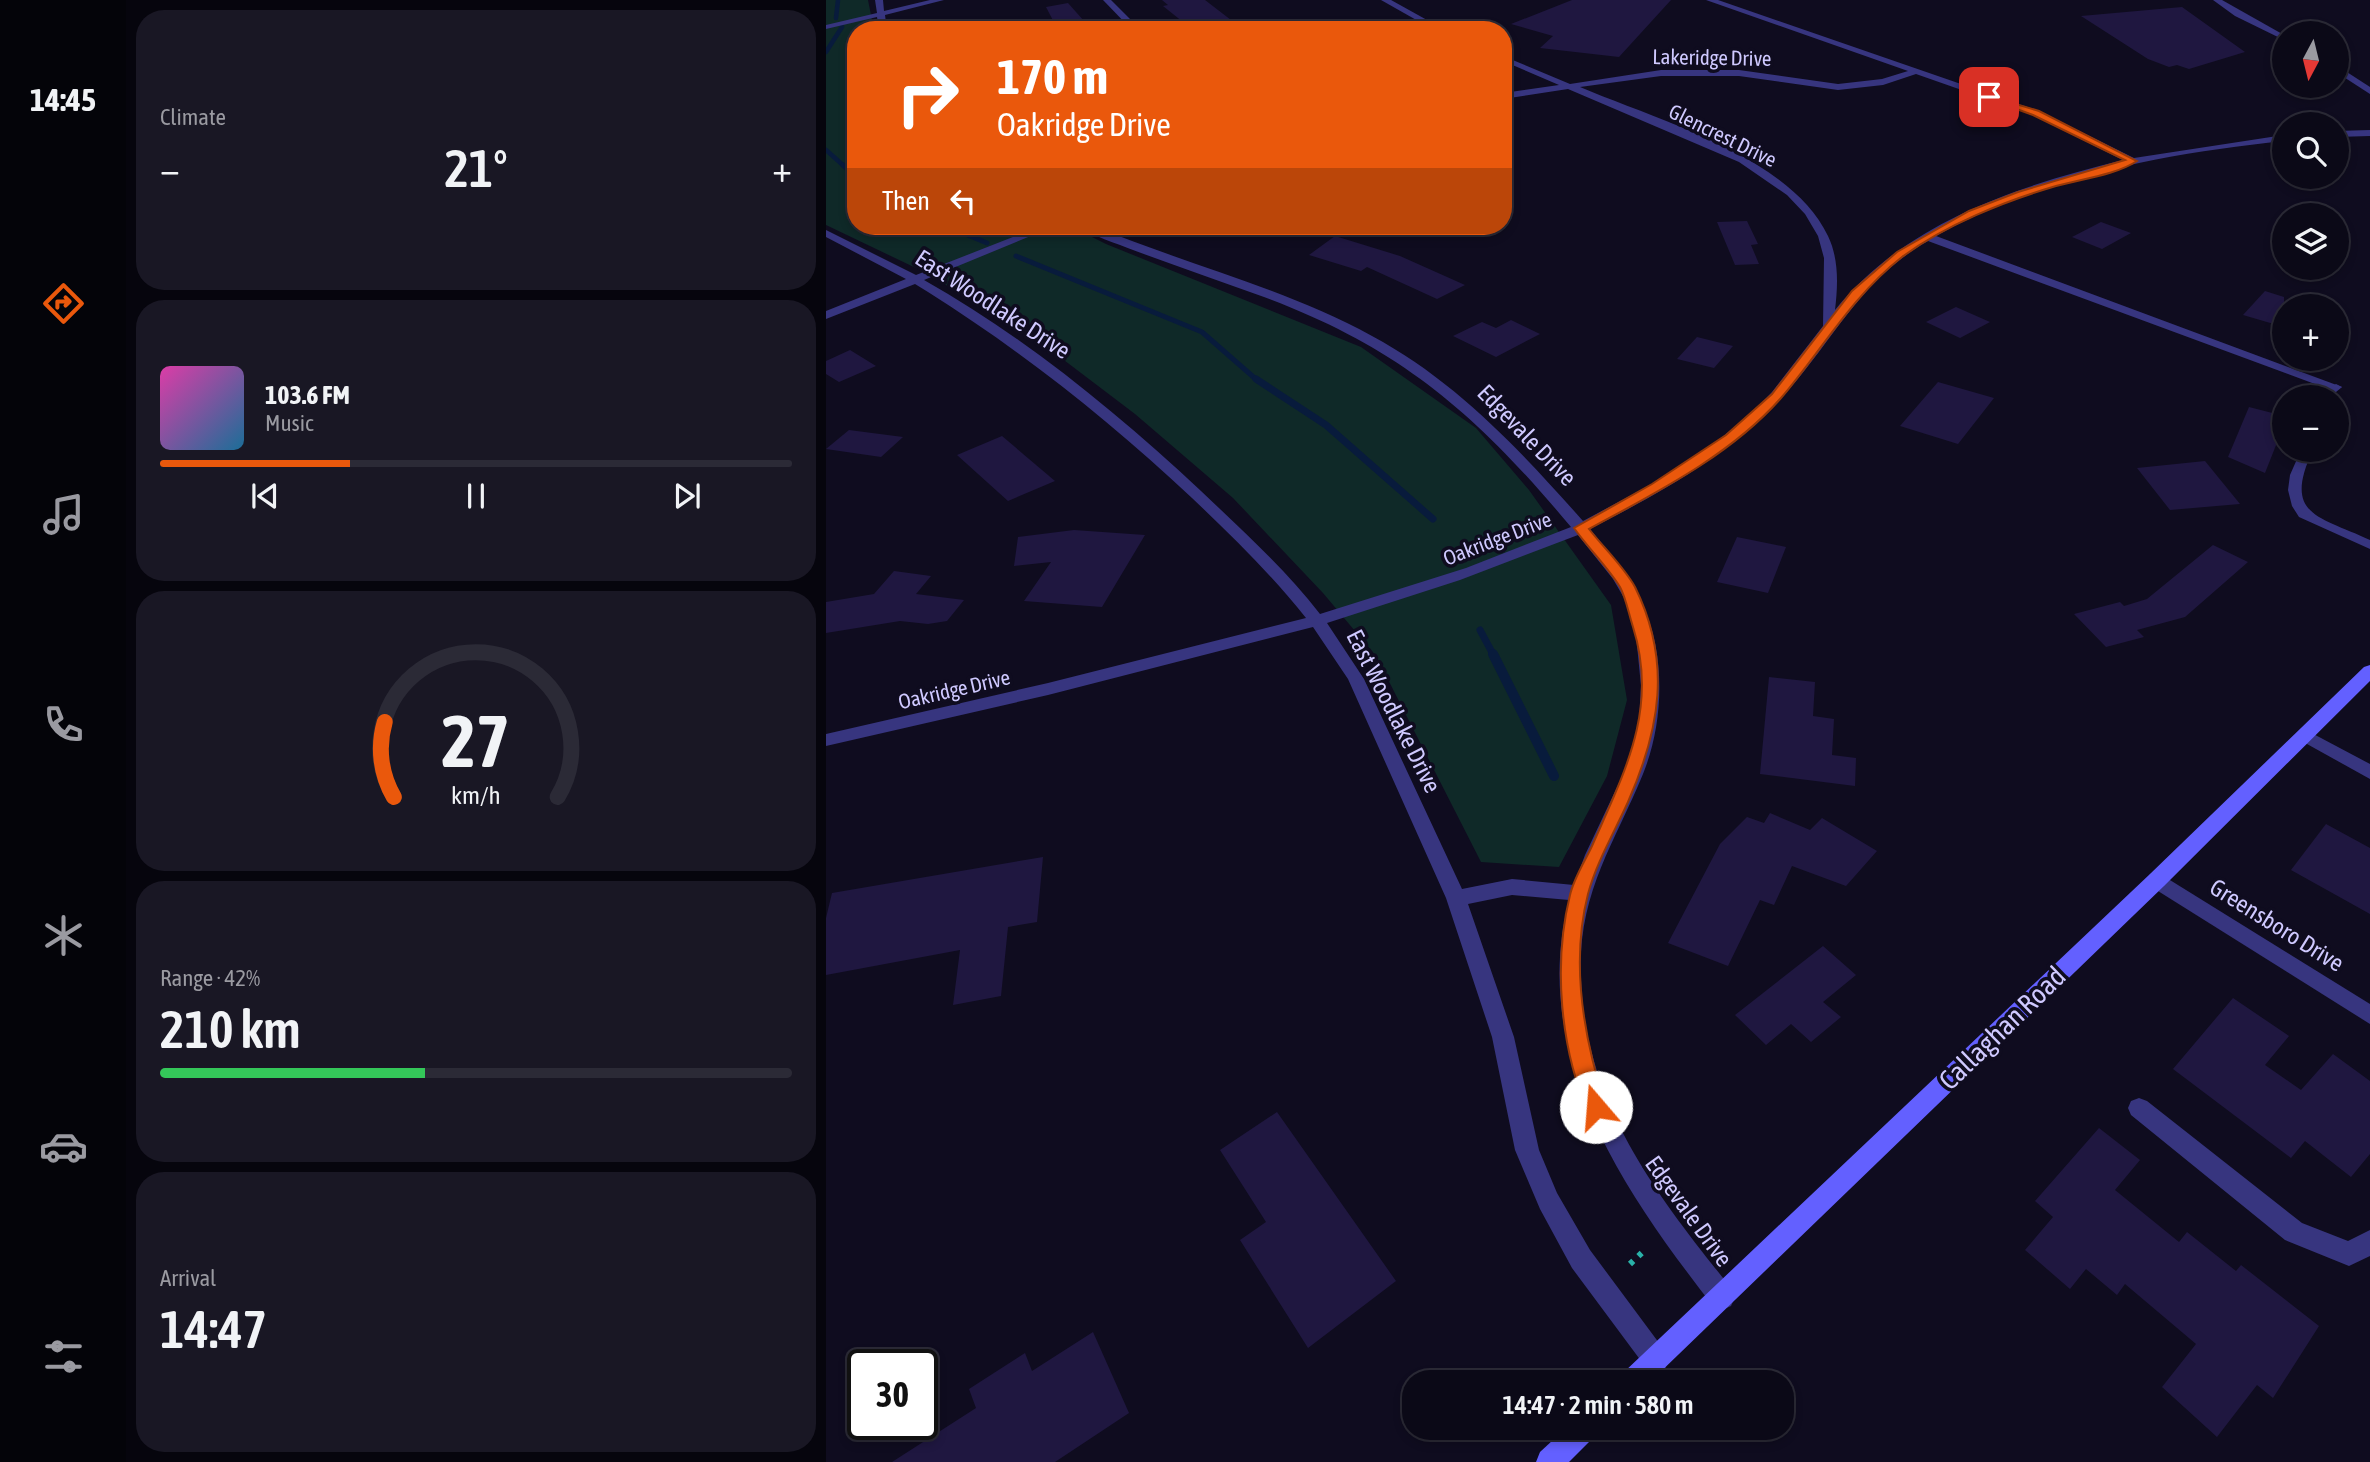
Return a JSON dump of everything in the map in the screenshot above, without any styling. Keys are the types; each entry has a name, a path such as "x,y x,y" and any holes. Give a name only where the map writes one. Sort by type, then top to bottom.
{"main road":[{"name":"Callaghan Road","path":"1645,1370 2157,880 2370,671"},
{"path":"1550,1462 1573,1440"}],"street":[{"path":"879,0 881,21"},
{"path":"851,21 940,0"},
{"path":"1107,0 1128,21"},
{"path":"1385,0 1424,21"},
{"path":"1710,0 2036,113 2133,161"},
{"path":"2217,0 2238,15 2272,32"},
{"path":"826,27 847,22"},
{"name":"Glencrest Drive","path":"1512,62 1741,160 1801,203 1815,219 1830,256 1832,273 1828,325"},
{"name":"Lakeridge Drive","path":"1512,95 1638,75 1716,72 1780,78 1817,85 1858,86 1919,71"},
{"path":"2349,77 2370,91"},
{"path":"2349,134 2370,133"},
{"name":"Oakridge Drive","path":"826,740 1319,622 1508,559 1581,528 1656,487 1731,437 1776,396 1828,325 1876,274 1928,237 1973,213 2021,194 2133,161 2187,149 2272,139"},
{"name":"East Woodlake Drive","path":"826,233 970,314 1068,382 1194,492 1255,550 1319,622 1356,678 1456,898 1503,1038 1527,1150 1548,1201 1581,1259 1656,1360"},
{"path":"826,315 1027,235"},
{"name":"Edgevale Drive","path":"1109,235 1276,297 1347,328 1402,359 1458,398 1510,446 1628,587 1647,649 1650,682 1648,718 1640,755 1580,893 1572,942 1570,981 1582,1064 1596,1107 1616,1151 1663,1223 1721,1297"},
{"path":"1928,237 2331,385"},
{"path":"2304,735 2370,772"},
{"name":"Greensboro Drive","path":"2157,880 2370,1015"},
{"path":"1456,898 1512,887 1580,893"},
{"path":"2139,1108 2294,1232 2349,1254 2370,1242"}],"lane":[{"path":"2301,462 2292,481 2297,506 2304,514 2370,545"}],"path":[{"path":"1630,1264 1646,1249"}],"green space":[{"path":"826,0 868,0 872,21 847,21 847,235 1088,235 1361,347 1476,428 1529,490 1611,605 1627,700 1607,776 1559,867 1481,862 1376,656 1323,593 1233,498 1135,414 1027,332 918,269 826,225"}],"building":[{"path":"1162,0 1205,0 1232,21 1182,21 1163,6 1168,5"},
{"path":"1572,0 1671,0 1619,57 1540,48 1553,36 1512,24"},
{"path":"1068,3 1084,21 1053,21 1046,7"},
{"path":"2182,7 2245,52 2189,69 2177,65 2169,67 2148,59 2081,16"},
{"path":"1747,221 1758,244 1751,245 1759,264 1735,265 1717,222"},
{"path":"2101,222 2131,233 2102,249 2072,237"},
{"path":"1335,236 1400,256 1465,285 1437,299 1367,267 1361,271 1309,255"},
{"path":"2265,291 2274,294 2272,294 2272,323 2243,315"},
{"path":"1956,307 1990,322 1960,338 1926,322"},
{"path":"1511,320 1540,334 1496,357 1453,336 1482,322 1496,328"},
{"path":"1697,337 1733,346 1714,368 1677,359"},
{"path":"850,350 876,366 839,382 826,374 826,361"},
{"path":"1938,382 1994,398 1958,444 1900,426"},
{"path":"2249,407 2272,413 2272,455 2265,473 2228,457"},
{"path":"849,430 903,437 881,457 826,449"},
{"path":"1002,436 1055,481 1008,501 957,455"},
{"path":"2205,461 2240,504 2170,510 2137,468"},
{"path":"1074,530 1145,535 1102,607 1024,601 1051,562 1014,566 1018,537"},
{"path":"1737,537 1786,547 1768,593 1717,582"},
{"path":"2213,545 2248,562 2185,617 2137,630 2144,637 2106,647 2074,614 2120,602 2124,606 2147,599"},
{"path":"894,571 931,576 916,594 964,600 947,621 928,624 900,621 826,633 826,602 874,594"},
{"path":"1769,677 1815,682 1813,716 1834,719 1832,755 1856,758 1855,786 1760,774"},
{"path":"1770,813 1810,830 1822,818 1877,851 1846,886 1792,866 1774,905 1760,900 1728,966 1668,943 1720,844 1747,817 1764,823"},
{"path":"2326,824 2370,848 2370,914 2291,870"},
{"path":"1043,857 1037,922 1008,927 1001,996 953,1005 960,950 826,975 826,918 832,893"},
{"path":"1823,946 1856,975 1823,1002 1841,1017 1811,1042 1791,1024 1766,1045 1735,1015"},
{"path":"2233,998 2289,1036 2265,1065 2301,1090 2333,1054 2370,1081 2370,1154 2351,1177 2305,1141 2291,1158 2173,1069"},
{"path":"1277,1112 1396,1281 1308,1348 1240,1240 1266,1222 1220,1150"},
{"path":"2099,1128 2140,1160 2115,1190 2179,1242 2187,1232 2236,1271 2241,1265 2319,1326 2273,1398 2257,1385 2217,1437 2162,1387 2196,1344 2125,1284 2117,1295 2086,1269 2070,1289 2025,1250 2053,1217 2035,1201"},
{"path":"1093,1332 1129,1413 1055,1462 892,1462 926,1440 938,1440 938,1432 976,1408 969,1389 1025,1353 1032,1371"}],"waterway":[{"path":"836,18 838,0"},
{"path":"826,52 842,27"},
{"path":"826,150 845,167"},
{"path":"843,165 847,169"},
{"path":"968,235 987,243"},
{"path":"1016,256 1202,332 1258,381"},
{"path":"1256,379 1326,425 1433,519"},
{"path":"1480,630 1494,656"},
{"path":"1494,656 1554,776"}],"route":[{"path":"1596,1107 1582,1064 1574,1022 1570,981 1572,942 1580,893 1601,840 1626,793 1640,755 1648,718 1650,682 1647,649 1628,587 1581,528 1656,487 1731,437 1776,396 1828,325 1856,293 1900,254 1973,213 2070,177 2133,161 2036,113 1989,97"}]}
